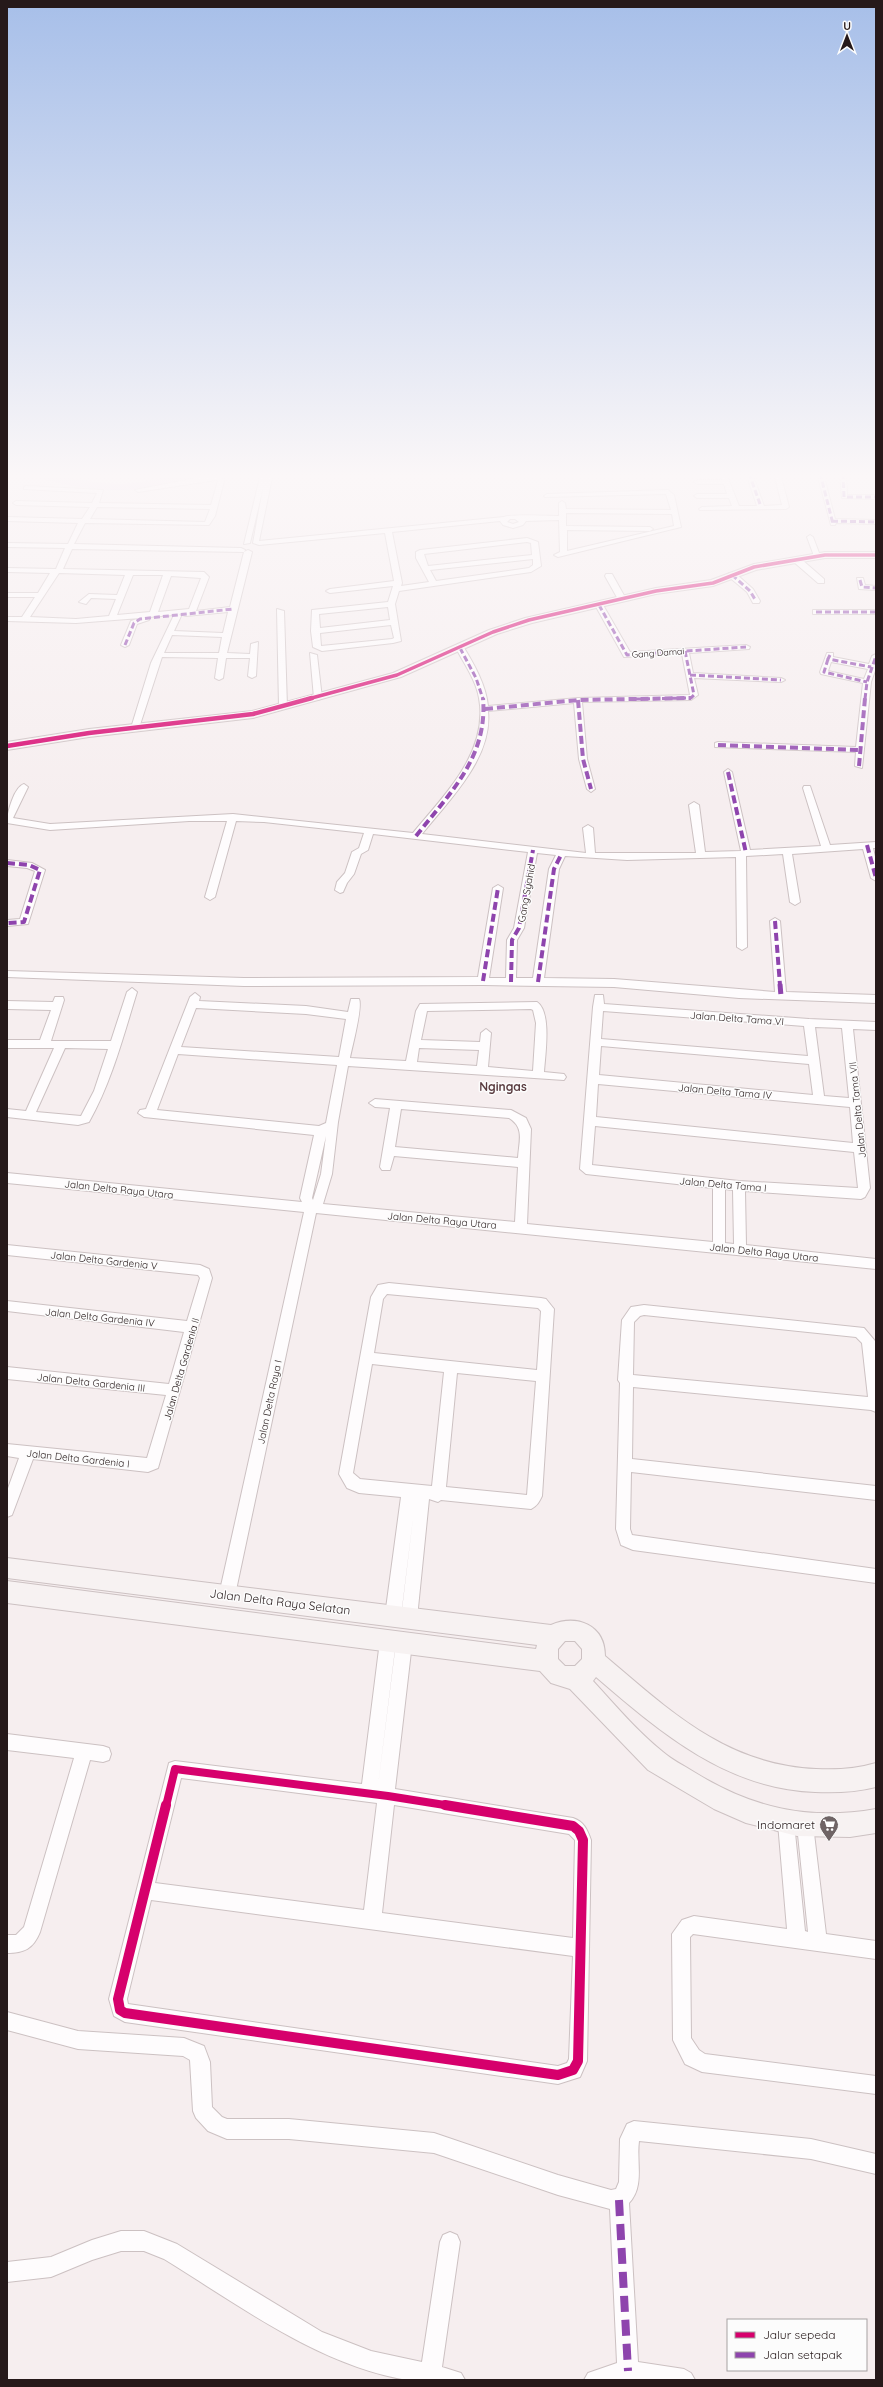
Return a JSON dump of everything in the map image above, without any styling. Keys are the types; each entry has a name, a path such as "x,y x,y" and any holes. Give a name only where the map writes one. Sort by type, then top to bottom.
{"street":[{"path":"25,619 46,584"},
{"path":"112,618 125,584"},
{"path":"153,614 164,584"},
{"path":"7,618 76,621 193,610 203,584"},
{"path":"219,678 226,635 239,584"},
{"path":"330,591 438,584"},
{"path":"614,584 622,599"},
{"path":"7,746 135,728 225,719 283,707 397,675 520,623 656,591 704,584"},
{"path":"742,584 750,591 756,601"},
{"path":"861,584 862,587 876,588"},
{"path":"391,604 315,612 316,646 320,648 386,642 398,639 391,604 397,586"},
{"path":"7,595 39,595"},
{"path":"83,602 89,596 120,597"},
{"name":"Gang Damai","path":"599,605 627,655 746,647"},
{"path":"125,645 137,620 233,609"},
{"path":"280,611 283,707"},
{"path":"816,612 876,612"},
{"path":"135,728 159,655 177,616"},
{"path":"315,631 394,622"},
{"path":"168,633 226,635"},
{"path":"252,676 255,644"},
{"path":"416,836 475,756 485,709 481,690 460,648"},
{"path":"485,709 578,700 688,699 694,695 684,651"},
{"path":"159,655 254,656"},
{"path":"313,655 318,698"},
{"path":"859,766 859,750 866,684 876,656"},
{"path":"871,667 829,657 824,672 866,684 876,689"},
{"path":"690,675 781,680"},
{"path":"578,700 583,759 590,789"},
{"path":"718,745 859,750"},
{"path":"728,772 743,854 742,947"},
{"path":"24,787 7,820 50,827 189,818 233,817 303,822 591,856 701,856 871,845 876,878"},
{"path":"807,788 826,848"},
{"path":"694,805 701,856"},
{"path":"210,898 233,817"},
{"path":"588,828 591,856"},
{"path":"340,890 342,882 349,874 357,852 363,850 370,830"},
{"name":"Gang Syahid","path":"511,982 512,940 519,928 533,850"},
{"path":"787,851 795,902"},
{"path":"538,982 554,869 562,853"},
{"path":"7,863 29,865 40,869 24,922 7,923"},
{"path":"483,981 498,888"},
{"path":"775,921 781,996"},
{"path":"7,974 244,982 483,981 644,985 781,996 876,999"},
{"path":"7,1113 78,1121 85,1119 100,1091 116,1046 132,992"},
{"name":"Jalan Delta Raya I","path":"174,1050 194,1000 306,1010 354,1009 328,1128 319,1199 311,1209 227,1595"},
{"path":"7,1005 58,1002 44,1045"},
{"name":"Jalan Delta Tama VI","path":"596,1042 599,1003 809,1024 876,1026"},
{"path":"411,1064 421,1011 426,1006 535,1006 539,1011 541,1023 538,1075"},
{"path":"809,1024 818,1100"},
{"name":"Jalan Delta Tama VII","path":"847,1025 861,1148 864,1188 861,1194"},
{"path":"482,1070 486,1034"},
{"path":"814,1060 596,1042 590,1121 861,1148"},
{"path":"7,1044 116,1046"},
{"path":"415,1044 484,1046"},
{"path":"29,1116 61,1045"},
{"path":"328,1128 147,1113 174,1050 343,1062 411,1064 560,1077"},
{"name":"Jalan Delta Tama IV","path":"593,1079 856,1104"},
{"path":"375,1103 515,1115 522,1121 525,1129 522,1163 521,1226"},
{"path":"386,1167 390,1151 396,1105"},
{"name":"Jalan Delta Tama I","path":"590,1121 586,1169 739,1186 861,1194"},
{"path":"390,1151 522,1163"},
{"name":"Jalan Delta Raya Utara","path":"7,1178 311,1209 521,1226 876,1264"},
{"path":"719,1184 720,1248"},
{"path":"739,1186 740,1250"},
{"name":"Jalan Delta Gardenia V","path":"7,1250 200,1270"},
{"name":"Jalan Delta Gardenia II","path":"148,1465 156,1460 174,1390 193,1327 206,1278 205,1273 200,1270"},
{"path":"383,1289 541,1302 549,1313 534,1500 527,1503 416,1493 359,1486 352,1483 346,1474 367,1358 377,1297 383,1289"},
{"name":"Jalan Delta Gardenia IV","path":"7,1306 193,1327"},
{"path":"625,1380 876,1405 868,1341 859,1332 644,1310 636,1311 628,1320 625,1380 623,1529 626,1540 633,1543 876,1576"},
{"path":"367,1358 544,1376"},
{"path":"438,1495 451,1366"},
{"name":"Jalan Delta Gardenia III","path":"7,1373 174,1390"},
{"name":"Jalan Delta Gardenia I","path":"7,1450 148,1465"},
{"path":"7,1510 28,1453"},
{"path":"624,1465 876,1493"},
{"path":"401,1617 416,1493"},
{"name":"Jalan Delta Raya Selatan","path":"7,1568 553,1636"},
{"path":"7,1592 547,1661"},
{"path":"564,1630 578,1632 588,1640 592,1646 594,1660 587,1672 575,1678 568,1678 556,1673 547,1661 546,1648 553,1636 564,1630"},
{"path":"369,1793 396,1642"},
{"path":"372,1921 388,1796 396,1642"},
{"path":"594,1660 678,1731 703,1749 735,1764 772,1776 810,1782 861,1780 876,1775"},
{"path":"575,1678 651,1758 699,1790 743,1810 796,1824 853,1826 876,1821"},
{"path":"7,1742 104,1754"},
{"path":"7,1944 20,1944 31,1932 84,1752"},
{"path":"175,1768 388,1796 565,1823 579,1831 583,1840 582,1948 578,2061 573,2070 558,2075 125,2013 120,2010 118,1998 175,1768"},
{"path":"796,1824 797,1939"},
{"path":"796,1824 818,1942"},
{"path":"144,1890 582,1948"},
{"path":"876,1950 694,1925 684,1929 681,1934 682,2040 686,2050 692,2057 702,2062 876,2085"},
{"path":"7,2021 78,2040 184,2047 197,2052 201,2062 203,2110 220,2128 289,2129 434,2143 558,2185 612,2200 619,2200 626,2195 629,2186 628,2140 634,2131 812,2149 876,2164"},
{"path":"619,2200 628,2370"},
{"path":"7,2272 51,2267 92,2250 122,2241 144,2241 170,2251 316,2340 371,2361 430,2376 454,2380"},
{"path":"430,2376 450,2242"},
{"path":"595,2380 628,2370 684,2380"}],"marked path":[{"path":"743,584 750,591 756,601"},
{"path":"861,584 862,587 876,588"},
{"path":"599,605 627,655 746,647"},
{"path":"125,645 134,623 140,619 233,609"},
{"path":"816,612 876,612"},
{"path":"416,836 465,773 475,755 482,737 485,718 483,698 476,678 460,648"},
{"path":"485,709 578,700 691,698 694,695 685,651"},
{"path":"830,655 828,659 871,667"},
{"path":"859,766 867,682 876,656"},
{"path":"828,659 824,672 867,682"},
{"path":"690,675 781,680"},
{"path":"578,700 583,759 591,789"},
{"path":"718,745 859,750"},
{"path":"728,772 746,853"},
{"path":"867,845 876,878"},
{"path":"511,982 512,940 519,928 533,850"},
{"path":"538,982 554,869 562,853"},
{"path":"7,863 29,865 40,870 24,922 7,923"},
{"path":"483,981 498,888"},
{"path":"775,921 781,996"},
{"path":"619,2200 628,2371"}],"cycle path":[{"path":"7,746 89,733 253,714 397,675 493,632 529,620 656,591 703,584"},
{"path":"175,1769 388,1796 573,1826 579,1831 583,1840 582,1948 578,2061 573,2070 558,2075 125,2013 120,2010 118,1999 175,1769"}],"place":[{"name":"Indomaret","path":"829,1842"}],"district":[{"name":"Ngingas","path":"503,1087"}]}
